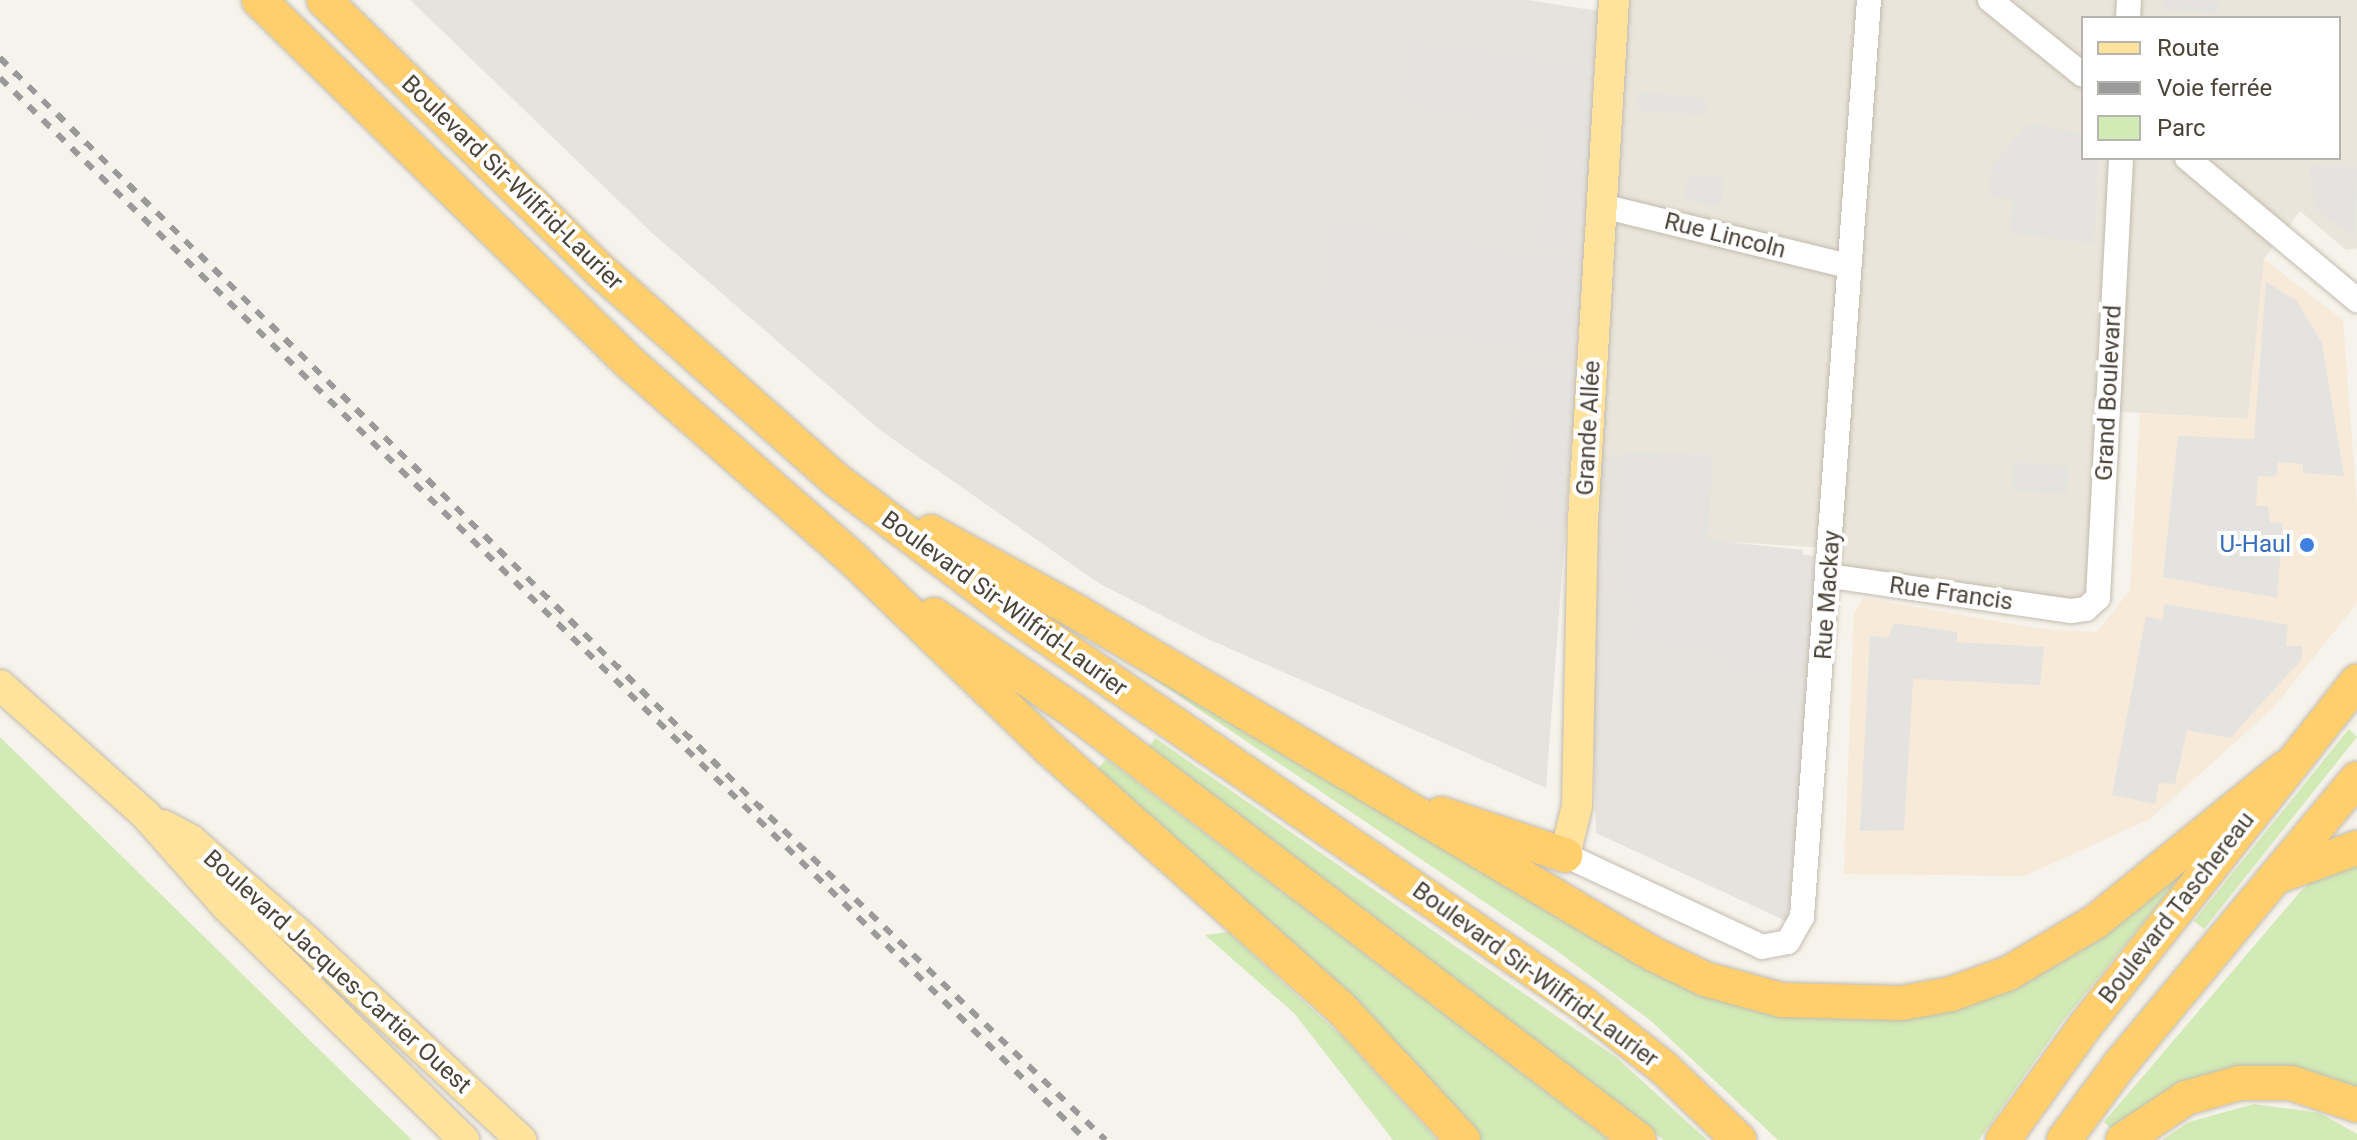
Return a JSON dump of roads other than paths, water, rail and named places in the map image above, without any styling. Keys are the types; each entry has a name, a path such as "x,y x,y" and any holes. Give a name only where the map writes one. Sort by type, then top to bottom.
{"highway":[{"name":"Boulevard Sir-Wilfrid-Laurier","path":"259,0 629,362 849,555"},
{"name":"Boulevard Sir-Wilfrid-Laurier","path":"324,0 602,272 835,479 1018,617 1583,1004 1664,1068 1739,1140"},
{"path":"835,479 1077,612 1651,953 1705,979 1782,1000 1873,1005 1951,994 2044,956 2111,910 2285,768"},
{"path":"849,555 1049,748 1340,1007 1463,1140"},
{"path":"849,555 1078,714 1639,1140"},
{"name":"Boulevard Taschereau","path":"2003,1140 2065,1052 2285,768 2357,681"},
{"path":"2064,1140 2121,1063 2281,875 2357,779"},
{"path":"1421,814 1452,814 1565,855"},
{"path":"2281,875 2357,848"},
{"path":"2123,1140 2186,1098 2239,1083 2291,1083 2357,1105"}],"main road":[{"name":"Grande Allée","path":"1565,855 1577,806 1583,520 1612,0"},
{"name":"Boulevard Jacques-Cartier Ouest","path":"0,685 145,814 226,906 464,1140"},
{"name":"Boulevard Jacques-Cartier Ouest","path":"145,814 191,840 295,930 521,1140"}],"street":[{"name":"Rue Mackay","path":"1565,855 1762,947 1788,942 1802,917 1830,576 1869,0"},
{"path":"1990,0 2081,73"},
{"name":"Grand Boulevard","path":"2071,611 2086,609 2098,598 2121,160"},
{"path":"2189,160 2357,300"},
{"name":"Rue Lincoln","path":"1602,206 1849,266"},
{"name":"Rue Francis","path":"1830,576 2071,611"}],"railway":[{"path":"0,58 769,816 1106,1140"},
{"path":"0,78 1086,1140"}],"place":[{"name":"U-Haul","path":"2307,545"}]}
